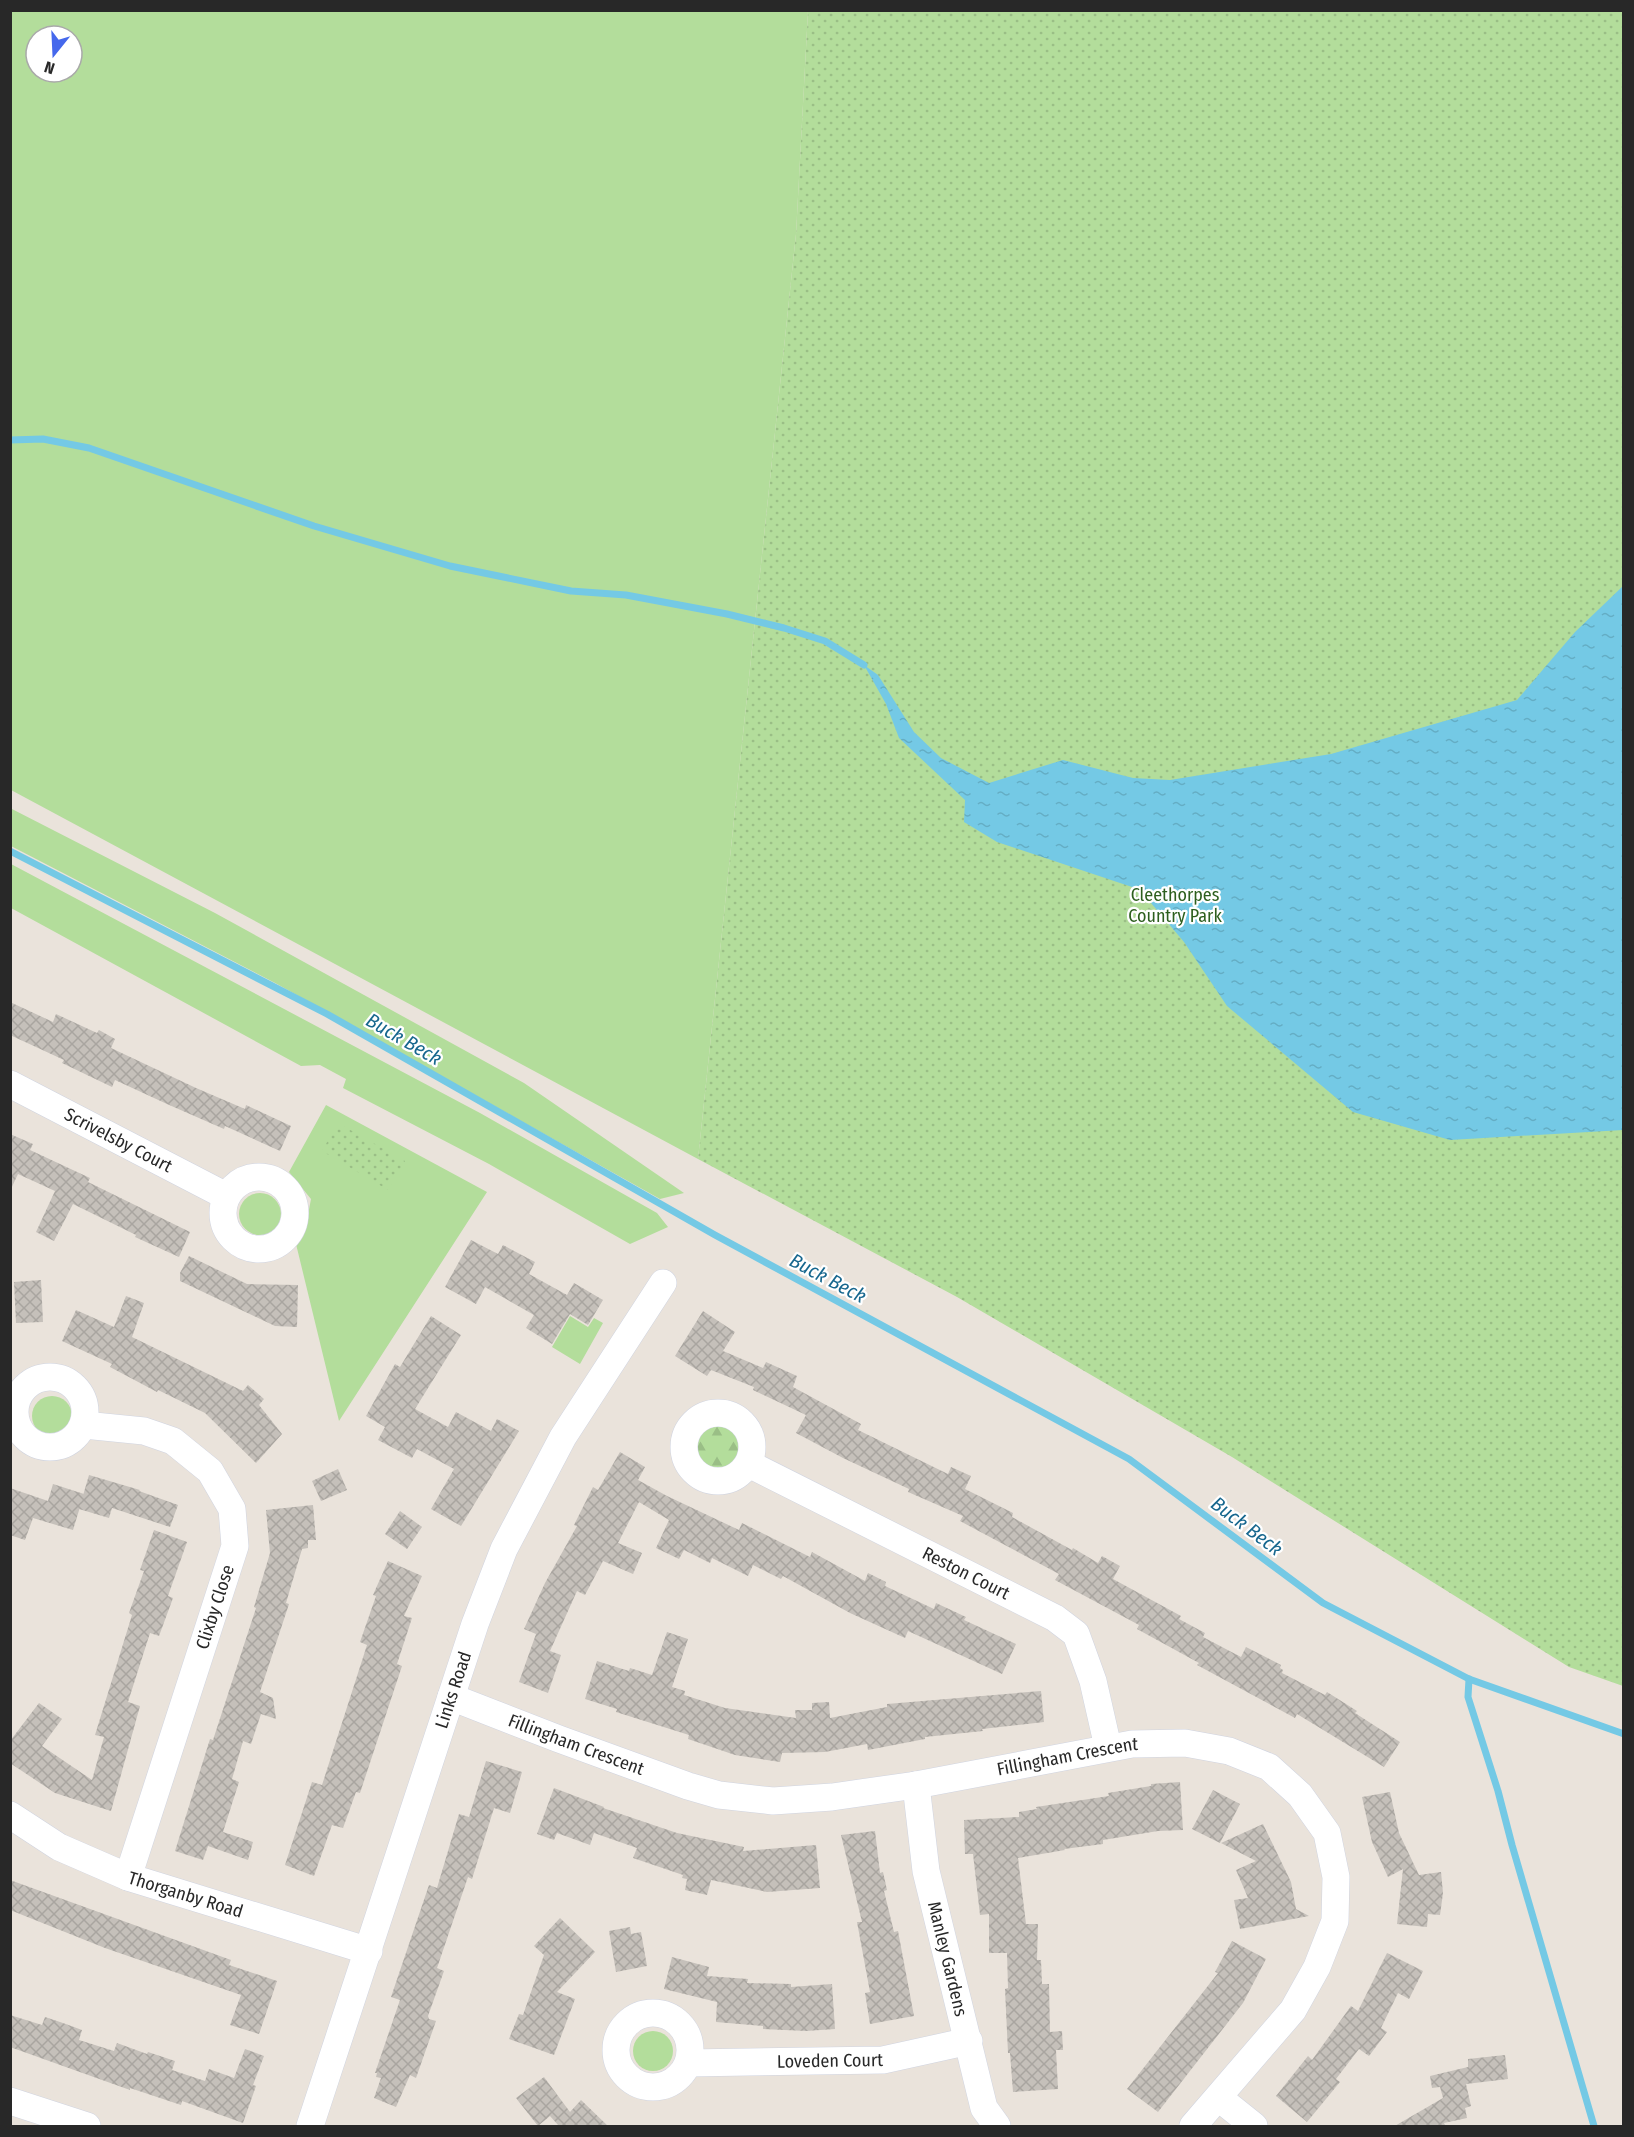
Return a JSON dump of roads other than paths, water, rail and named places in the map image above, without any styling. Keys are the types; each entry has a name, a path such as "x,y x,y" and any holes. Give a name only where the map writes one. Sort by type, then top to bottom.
{"street":[{"name":"Scrivelsby Court","path":"10,1084 226,1197"},
{"name":"Links Road","path":"310,2127 475,1624 504,1549 563,1437 663,1283"},
{"name":"Clixby Close","path":"84,1425 144,1431 173,1441 210,1471 232,1509 235,1546 128,1877"},
{"name":"Reston Court","path":"748,1464 1055,1618 1076,1634 1093,1681 1108,1747"},
{"name":"Fillingham Crescent","path":"451,1697 688,1786 719,1795 773,1801 832,1797 916,1785 1132,1744 1185,1743 1229,1750 1269,1767 1300,1795 1327,1833 1336,1877 1335,1921 1317,1967 1293,2010 1193,2127"},
{"name":"Manley Gardens","path":"916,1785 926,1871 984,2108 997,2127"},
{"name":"Thorganby Road","path":"10,1815 59,1847 128,1877 369,1951"},
{"name":"Loveden Court","path":"689,2063 883,2060 969,2041"},
{"path":"1219,2098 1254,2127"},
{"path":"10,2101 87,2127"}],"water":[{"path":"1623,586 1623,1130 1450,1140 1353,1112 1227,1006 1184,942 1151,903 1132,887 997,842 964,822 965,800 899,738 886,704 864,665 878,675 914,732 941,758 989,783 1063,760 1133,778 1170,780 1331,754 1517,700 1575,632"}],"waterway":[{"path":"10,440 43,439 89,448 314,526 450,566 571,591 626,595 727,614 784,628 825,641 864,665"},
{"name":"Buck Beck","path":"10,851 327,1014 715,1235 1129,1459 1323,1603 1469,1679 1624,1734"},
{"path":"1469,1679 1468,1697 1498,1791 1594,2126"}],"park label":[{"name":"Cleethorpes Country Park","path":"1175,905"}]}
